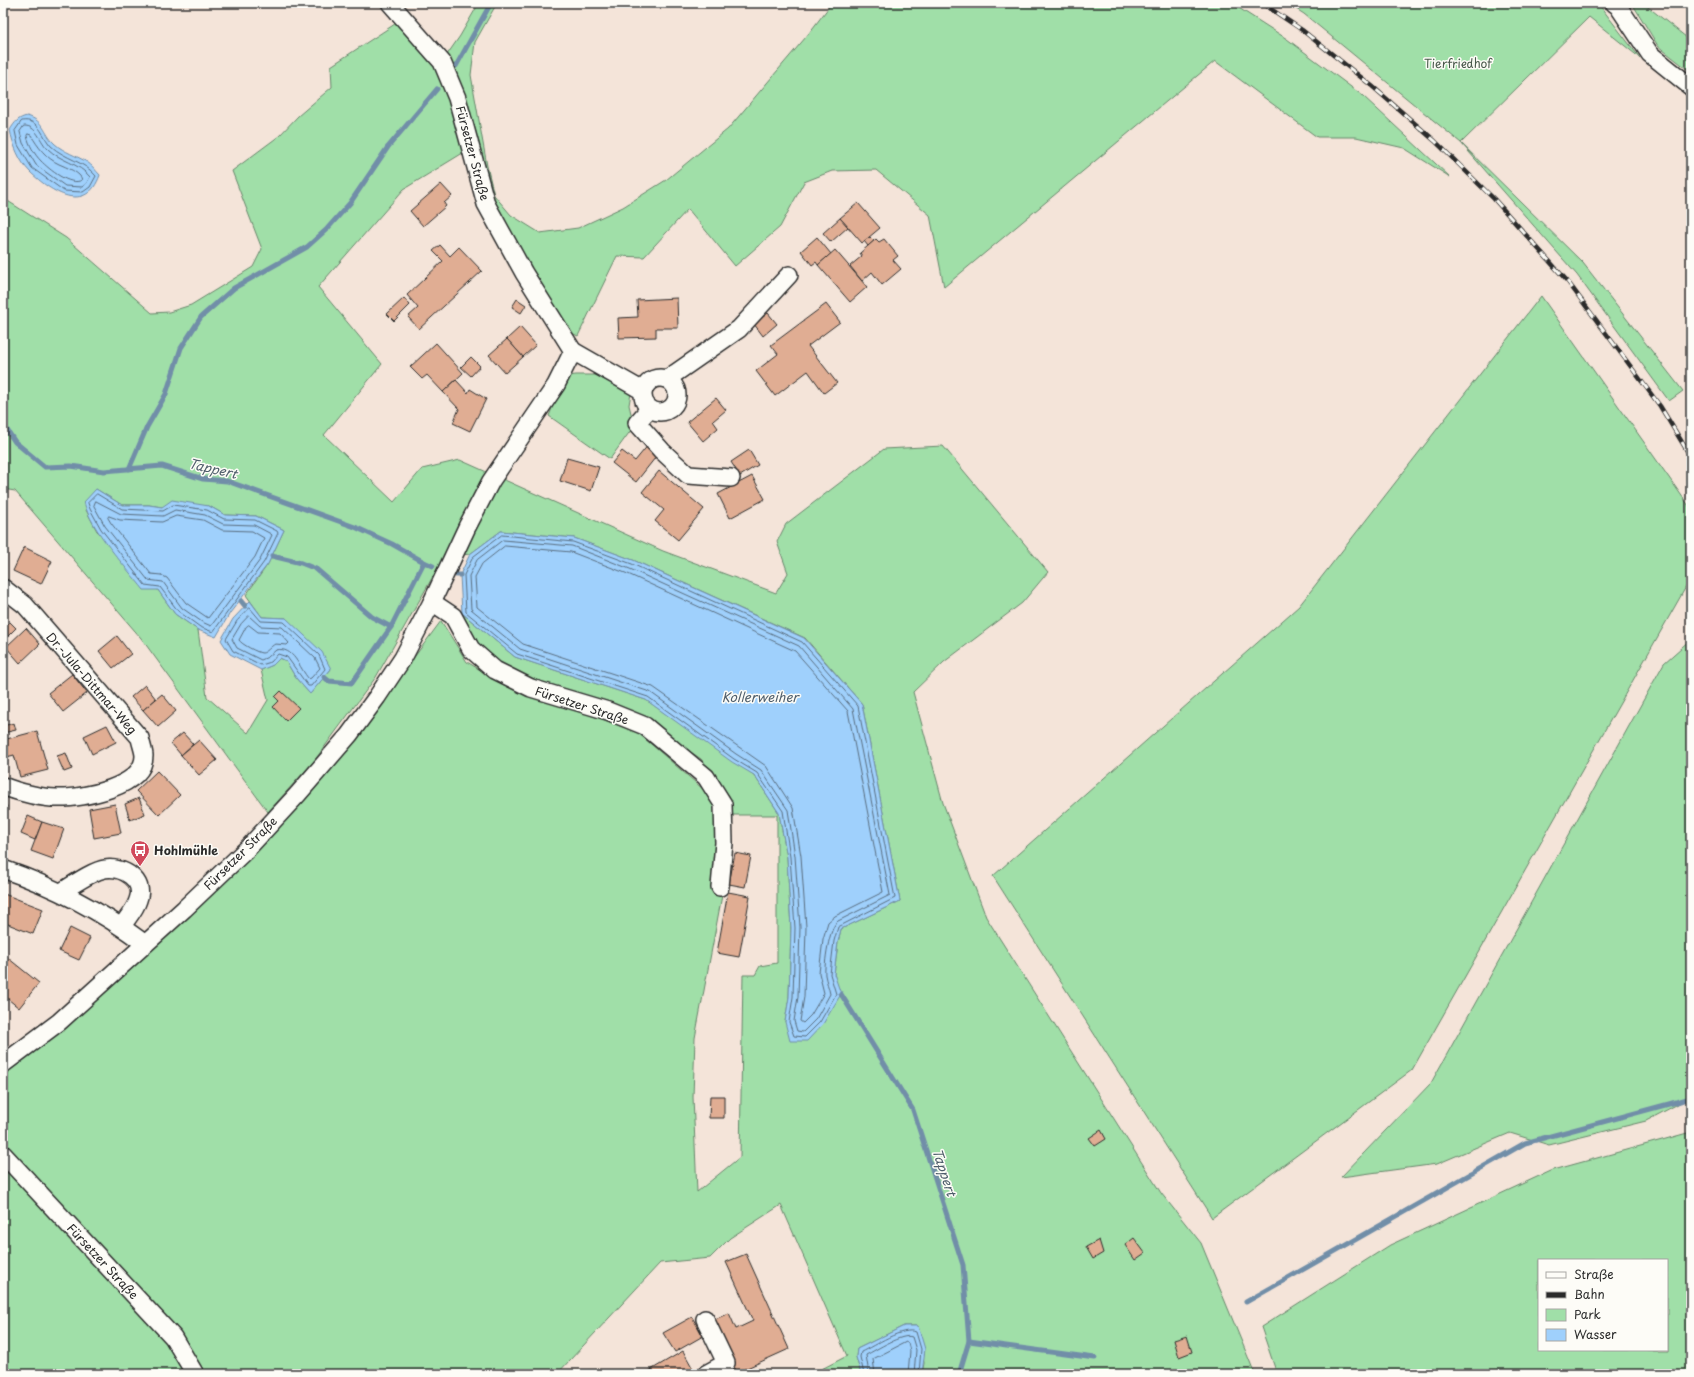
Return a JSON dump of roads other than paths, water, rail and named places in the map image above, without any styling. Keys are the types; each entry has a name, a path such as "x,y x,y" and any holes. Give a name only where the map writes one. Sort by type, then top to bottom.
{"street":[{"name":"Fürsetzer Straße","path":"390,3 442,62 457,98 486,204 524,273 573,351 643,391"},
{"path":"1614,3 1618,6 1650,54 1691,87"},
{"path":"667,379 739,329 789,276"},
{"name":"Fürsetzer Straße","path":"3,1064 59,1022 248,848 298,794 349,735 377,697 402,658 432,602 467,527 491,481 556,385 573,351"},
{"path":"660,378 667,379 675,386 677,395 674,405 670,409 664,412 656,412 649,409 645,404 642,398 643,391 645,385 651,380 660,378"},
{"path":"649,409 637,423 662,451 688,476 731,478"},
{"name":"Dr.-Jula-Dittmar-Weg","path":"3,588 24,605 140,738 144,756 140,770 126,782 108,790 85,797 58,799 13,790 3,786"},
{"name":"Fürsetzer Straße","path":"432,602 453,616 471,649 495,670 531,688 608,711 645,726 706,777 723,804 724,842 720,887"},
{"path":"61,892 103,869 114,868 127,872 136,880 139,890 139,899 122,926"},
{"path":"3,869 61,892 122,926 144,943"},
{"name":"Fürsetzer Straße","path":"3,1154 173,1337 195,1374"},
{"path":"705,1319 726,1363 706,1374"}],"water":[{"path":"27,116 33,118 41,124 55,144 89,163 100,175 94,187 86,194 77,197 68,196 58,192 38,180 26,168 17,152 10,130 17,121"},
{"path":"96,489 122,505 149,505 162,507 172,500 209,506 225,515 256,516 284,530 268,564 230,613 216,637 198,630 175,614 158,590 144,590 101,536 88,513 84,502"},
{"name":"Kollerweiher","path":"501,531 574,538 633,560 804,638 862,704 900,901 841,929 834,974 841,994 823,1024 807,1041 790,1041 785,1022 789,997 791,928 787,857 779,813 754,775 732,762 646,700 515,657 462,613 460,575 470,554"},
{"path":"250,601 262,617 286,618 322,652 331,669 310,694 296,678 286,661 280,658 273,665 261,670 230,654 221,640 233,619"},
{"path":"904,1326 918,1326 925,1349 922,1374 861,1374 856,1357 857,1349"}],"waterway":[{"path":"456,66 491,3"},
{"path":"129,469 147,427 166,394 181,348 201,317 234,288 307,247 327,229 350,203 388,147 437,89"},
{"name":"Tappert","path":"3,424 15,442 45,467 71,466 104,471 162,466 203,479 227,481 355,527 392,544 433,566"},
{"name":"Tappert","path":"272,556 301,563 316,569 372,617 391,627 424,562"},
{"path":"241,601 245,606"},
{"path":"324,677 329,681 352,683 391,627"},
{"name":"Tappert","path":"841,994 913,1110 963,1265 969,1341 959,1374"},
{"path":"1246,1302 1525,1143 1691,1098"},
{"path":"969,1341 1095,1358"}],"railway":[{"path":"1262,3 1302,30 1372,86 1435,141 1494,199 1568,282 1660,406 1691,457"}],"place":[{"name":"Hohlmühle","path":"140,867"}],"park label":[{"name":"Tierfriedhof","path":"1458,63"}]}
